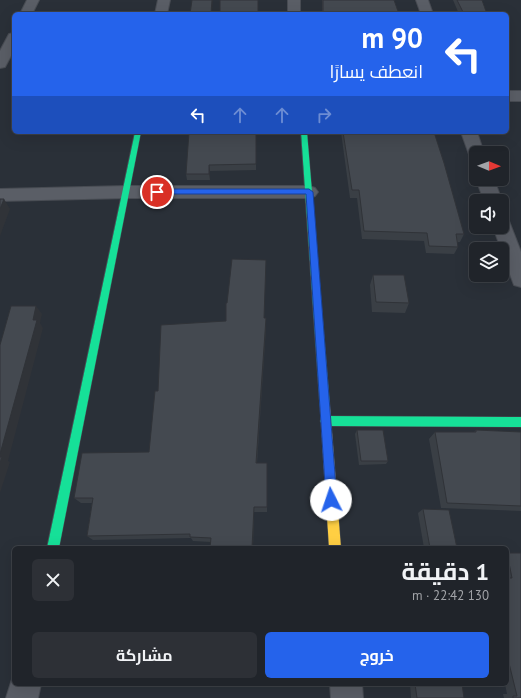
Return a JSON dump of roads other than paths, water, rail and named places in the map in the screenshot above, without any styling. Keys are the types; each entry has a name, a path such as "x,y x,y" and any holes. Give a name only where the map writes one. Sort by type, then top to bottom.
{"street":[{"path":"27,12 33,0"},
{"path":"162,12 164,0"},
{"path":"294,0 294,12"},
{"path":"422,0 426,12"},
{"path":"0,64 12,41"},
{"path":"509,96 521,96"},
{"path":"53,546 138,134"},
{"path":"304,134 335,546"},
{"path":"470,134 474,146"},
{"path":"0,195 127,192 309,192"},
{"path":"505,234 521,279"},
{"path":"325,421 521,422"},
{"path":"22,698 24,686"},
{"path":"346,686 347,698"}]}
